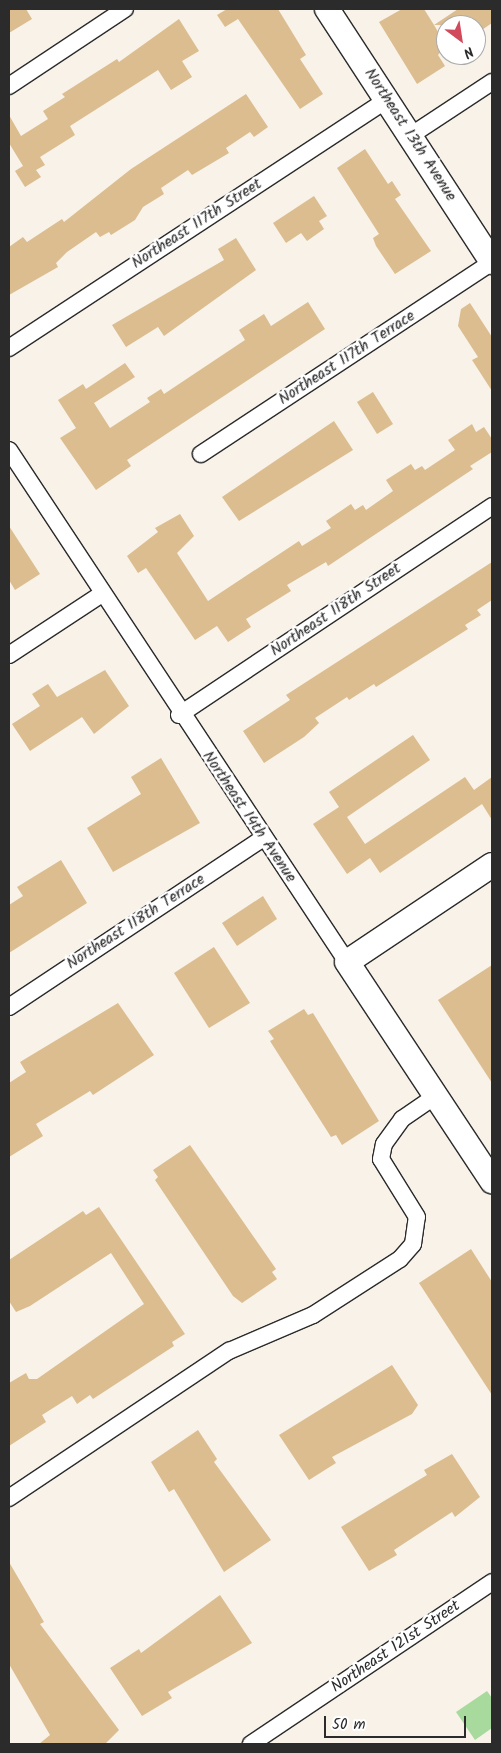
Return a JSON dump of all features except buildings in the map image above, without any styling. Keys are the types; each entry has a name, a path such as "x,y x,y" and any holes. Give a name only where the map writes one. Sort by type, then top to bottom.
{"street":[{"path":"9,86 125,9"},
{"name":"Northeast 13th Avenue","path":"328,9 492,262"},
{"path":"410,136 492,82"},
{"name":"Northeast 117th Street","path":"9,348 386,100"},
{"name":"Northeast 117th Terrace","path":"201,454 492,262"},
{"name":"Northeast 14th Avenue","path":"9,450 180,715 437,1095 492,1181"},
{"name":"Northeast 118th Street","path":"180,715 492,506"},
{"path":"9,656 102,594"},
{"name":"Northeast 118th Terrace","path":"9,1007 263,838"},
{"path":"347,962 492,865"},
{"path":"9,1498 229,1351 313,1315 400,1259 413,1244 418,1228 415,1211 381,1158 390,1131 437,1095"},
{"name":"Northeast 121st Street","path":"251,1744 492,1582"}],"green space":[{"path":"487,1691 492,1698 492,1728 475,1740 456,1712"}]}
